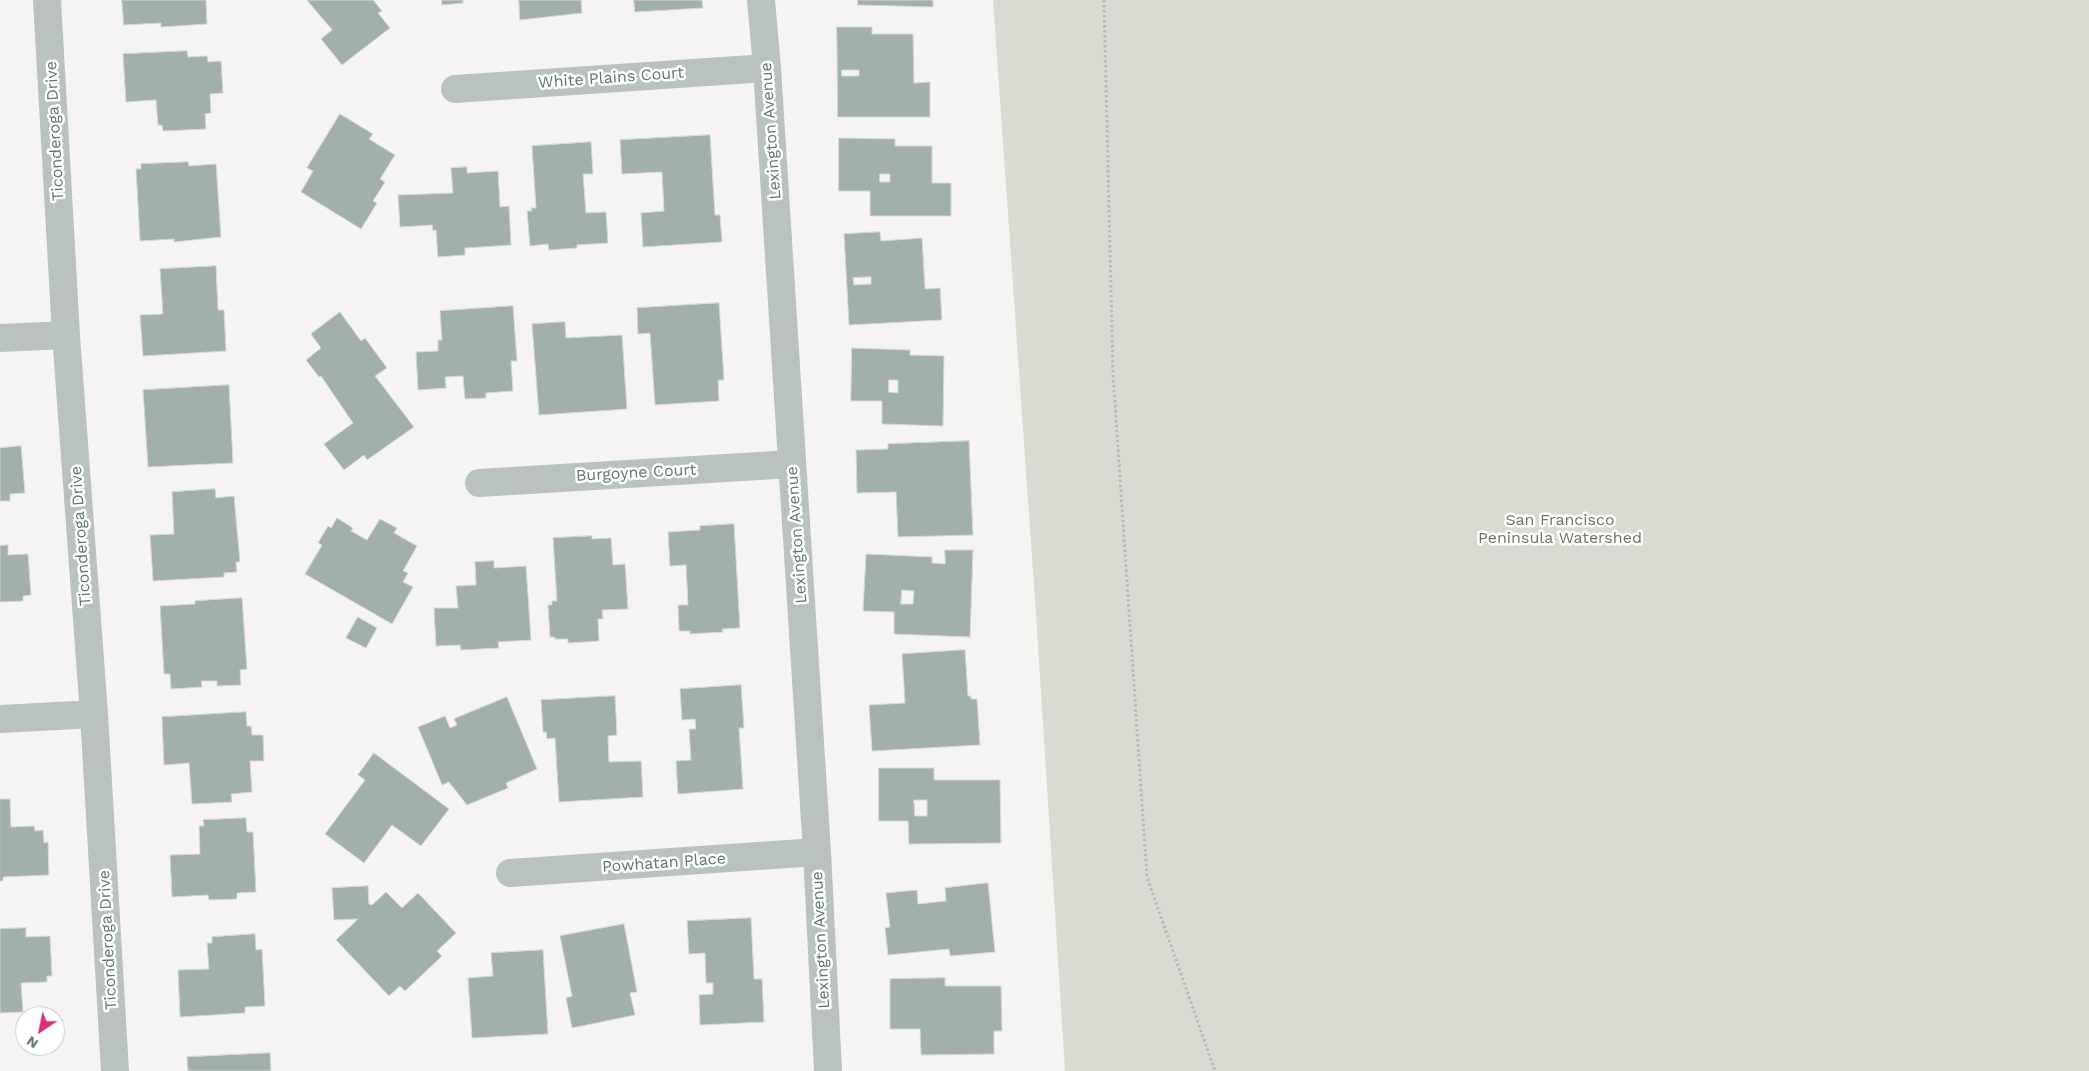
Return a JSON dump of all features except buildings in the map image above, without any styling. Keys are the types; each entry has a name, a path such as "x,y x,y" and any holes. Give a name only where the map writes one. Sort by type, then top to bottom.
{"street":[{"name":"Ticonderoga Drive","path":"47,0 66,335 94,714 116,1071"},
{"name":"Lexington Avenue","path":"761,0 767,68 817,852 828,1071"},
{"name":"White Plains Court","path":"456,88 767,68"},
{"path":"0,338 66,335"},
{"name":"Burgoyne Court","path":"479,483 792,464"},
{"path":"0,719 94,714"},
{"name":"Powhatan Place","path":"510,873 817,852"}],"path":[{"path":"1104,0 1113,374 1146,877 1215,1071"}],"green space":[{"name":"San Francisco Peninsula Watershed","path":"993,0 2089,0 2089,1071 1065,1071 1036,614"}]}
